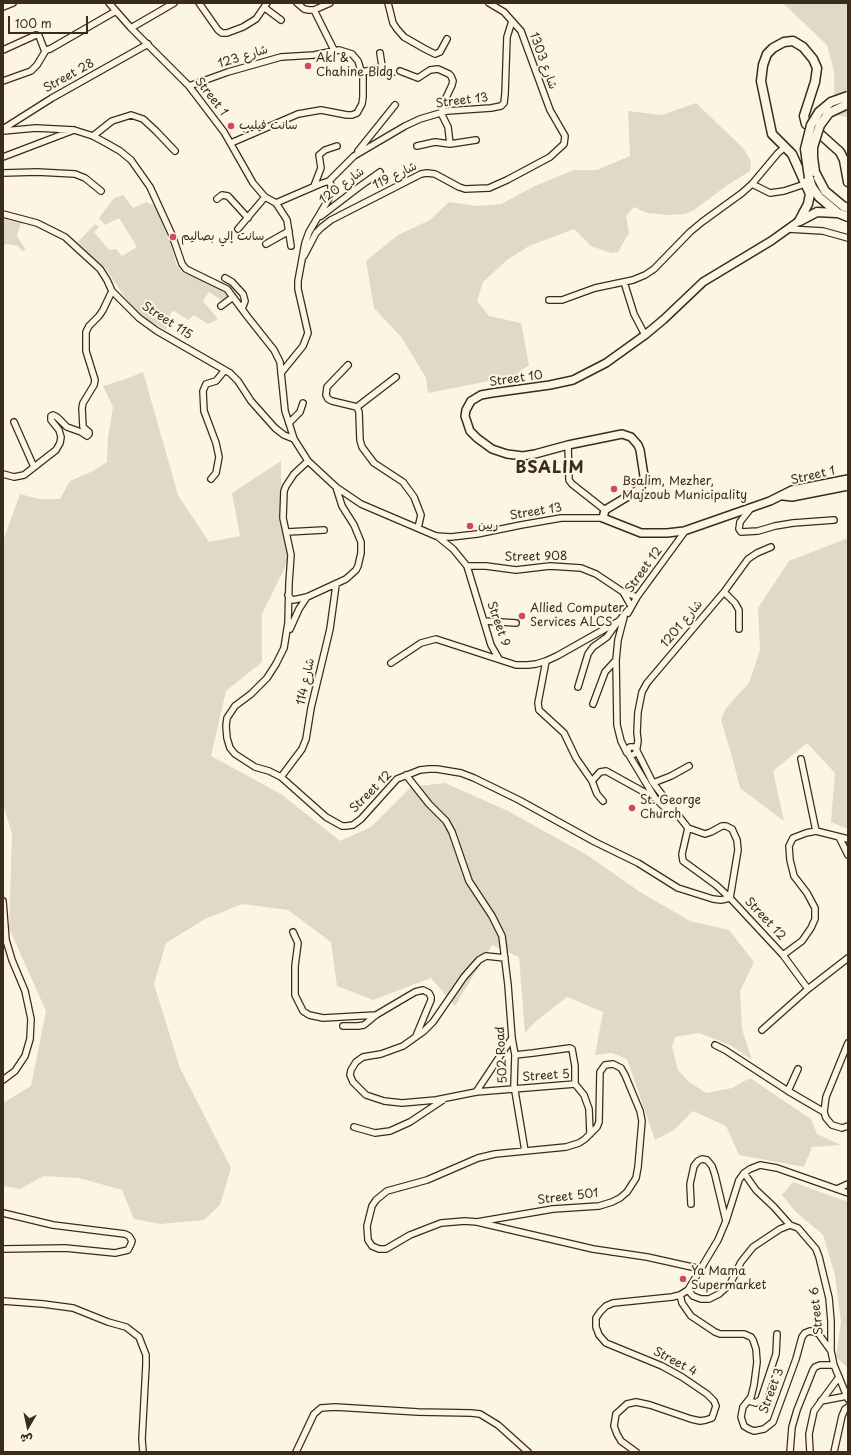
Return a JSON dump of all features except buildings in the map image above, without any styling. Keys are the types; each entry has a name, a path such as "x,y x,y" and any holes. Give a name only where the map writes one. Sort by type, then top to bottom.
{"highway":[{"path":"806,124 804,116 815,82 817,68 813,59 803,47 793,41 784,42 773,48 767,54 763,66 761,81 772,134 792,154 822,200 838,213"},
{"path":"810,183 805,149 811,125 819,112 831,102 848,96"},
{"path":"798,222 808,204 810,196 813,147 820,125 829,113 848,104"},
{"path":"820,134 840,152 844,160 848,182"},
{"path":"810,183 825,191 843,206 848,208"},
{"path":"798,222 817,212 825,211 838,213 848,217"}],"main road":[{"name":"Street 10","path":"605,510 635,492 643,482 644,476 638,445 631,437 622,434 568,445 535,454 523,456 507,454 492,449 470,431 465,416 466,410 471,401 492,392 550,385 573,380 606,364 663,320 703,282 788,230 798,222"},
{"name":"Street 1","path":"603,518 641,533 667,533 686,530 783,496 792,490 848,479"},
{"name":"Street 1","path":"783,496 792,496 848,486"},
{"path":"603,518 605,510"}],"street":[{"path":"3,7 13,3"},
{"name":"Street 1","path":"109,3 131,28 189,86 224,132 253,183 266,197 276,203"},
{"path":"131,28 174,3"},
{"path":"199,3 218,30 222,33 227,33 243,27 256,18 266,5 281,20"},
{"path":"297,3 304,9 309,10 314,10 330,3"},
{"path":"388,3 393,23 397,29 404,37 425,50 435,54 440,52 447,39"},
{"path":"489,3 504,12 512,21"},
{"path":"231,143 298,114 321,110 352,115 356,113 362,104 362,72 358,61 352,54 334,50 314,10"},
{"path":"3,81 31,71 37,65 46,50 54,47 116,11"},
{"name":"شارع 1303","path":"512,21 520,32 550,110"},
{"name":"Street 13","path":"329,181 354,156 404,126 420,119 441,113 491,108 504,104 506,41 512,21"},
{"path":"3,50 36,35 39,36 46,50"},
{"name":"Street 28","path":"3,130 52,98 148,44"},
{"name":"شارع 123","path":"189,86 228,72 281,57 314,54 334,50"},
{"path":"362,72 381,68 380,53"},
{"path":"400,71 418,78 434,69 438,69 449,74 453,81 441,113 448,127 450,144"},
{"path":"354,156 395,105"},
{"name":"شارع 119","path":"302,260 316,233 326,224 421,174 435,174 465,189 489,188 550,158 564,144 565,139 559,124 550,110"},
{"path":"93,136 112,121 131,115 143,119 156,130 175,151"},
{"path":"3,130 36,128 74,130 93,136 120,151 131,160 150,187 172,235 182,264 190,271 226,289 274,350 280,362 285,411 294,439"},
{"path":"3,157 74,130"},
{"path":"417,146 435,142 450,144 476,140"},
{"path":"314,186 321,168 319,156 325,150 337,146"},
{"path":"549,300 562,300 595,288 624,282 645,275 654,269 702,222 742,194 785,147"},
{"path":"3,173 37,172 76,174 85,178 101,191"},
{"name":"شارع 120","path":"318,218 380,172"},
{"path":"281,373 303,346 308,333 298,289 298,281 305,242 309,232 331,195 329,181 276,203 287,220 292,246"},
{"path":"752,184 770,193 784,191 810,183"},
{"path":"217,200 222,195 228,196 248,218"},
{"path":"238,229 266,197"},
{"name":"Street 115","path":"3,214 37,223 65,237 100,269 112,291 139,318 157,331 235,377 251,401 275,428 284,435 294,439"},
{"path":"788,230 823,231 848,238"},
{"path":"266,244 289,231"},
{"path":"225,278 232,282 244,294 245,301 242,309"},
{"path":"624,282 634,314 645,335"},
{"path":"3,474 12,477 24,475 53,453 60,443 60,434 51,420 51,416 57,417 66,428 81,432 87,436 89,434 89,432 83,427 82,408 95,380 87,356 86,332 89,326 103,310 112,291"},
{"path":"222,306 233,297"},
{"path":"348,365 326,387 326,395 328,399 332,401 357,407"},
{"path":"211,479 216,473 219,457 216,443 204,411 203,391 206,384 216,381 225,370"},
{"path":"357,407 396,377"},
{"path":"289,423 300,412 303,403"},
{"path":"357,407 359,412 360,440 362,447 374,463 403,482 414,497 421,515 418,528"},
{"path":"14,422 34,467"},
{"name":"Street 13","path":"294,439 308,461 336,487 361,504 436,536 466,536 561,518 603,518"},
{"path":"568,445 569,480 605,510"},
{"name":"Street 12","path":"287,635 291,555 283,518 284,491 294,474 308,461"},
{"path":"288,594 291,599 294,600 306,597 336,585 356,570 360,560 361,547 359,537 342,506 336,487"},
{"path":"753,506 740,522 739,529 741,532 758,531 793,523 834,520"},
{"path":"287,532 324,530"},
{"name":"Street 12","path":"686,530 628,610 616,660 618,731 653,783 688,828 682,854 683,861 716,885 730,898 783,955 808,989"},
{"name":"Street 9","path":"436,536 453,549 467,566 485,621 491,645 499,659 508,663 522,666 546,661 619,621 628,610"},
{"name":"شارع 1201","path":"632,751 637,732 639,702 647,683 724,592 748,559 756,553 771,547"},
{"name":"Street 908","path":"467,566 486,566 516,570 550,566 581,568 596,574 623,592 637,597"},
{"name":"شارع 114","path":"281,777 299,753 306,739 311,708 330,629 336,585"},
{"name":"Street 908","path":"623,592 628,610"},
{"path":"724,592 735,603 739,610 739,629"},
{"name":"Street 12","path":"306,597 287,635 281,655 270,674 261,684 231,710 227,718 226,726 228,743 236,754 255,767 269,771 281,777 326,817 342,826 356,823 397,779 420,770 437,769 461,773 537,810 595,842 638,863 678,888 714,899 721,900 730,898"},
{"path":"485,621 516,623"},
{"path":"578,687 588,654 593,647 607,637 619,621"},
{"path":"391,663 422,642 436,639 499,659"},
{"path":"593,704 605,672 616,660"},
{"path":"546,661 538,699 538,706 541,712 564,733 576,758 592,781 597,794 603,801"},
{"name":"Street 12","path":"632,751 641,775 655,798 664,807 678,816"},
{"path":"801,759 816,831"},
{"path":"653,783 671,776 689,766"},
{"path":"592,781 600,772 606,771 655,798"},
{"path":"406,775 448,824 469,881 500,930 505,958"},
{"path":"688,828 704,834 722,826 732,829 738,850 730,898"},
{"path":"783,955 802,941 815,919 812,903 807,893 794,876 790,860 789,846 794,838 816,831 848,840"},
{"path":"839,837 848,855"},
{"path":"3,901 6,940 12,960 25,991 31,1024 30,1039 25,1056 15,1071 3,1080"},
{"path":"293,932 298,943 295,966 295,994 303,1010 309,1015 323,1018 376,1015"},
{"name":"Street 5","path":"505,958 486,956 479,960 464,977 424,1031 402,1046 381,1054 363,1058 356,1062 350,1075 353,1082 366,1095 384,1101 413,1103 444,1099 476,1092 575,1084 584,1096 589,1109 590,1134"},
{"name":"502 Road","path":"505,958 512,1038 515,1054 515,1090 525,1151"},
{"path":"762,1030 808,989 848,958"},
{"path":"343,1026 364,1025 376,1015 415,992 422,990 429,993 431,1000 416,1036"},
{"path":"476,1092 512,1038"},
{"path":"848,1043 826,1097 824,1112 826,1118 832,1125 842,1128 848,1126"},
{"path":"715,1046 725,1050 788,1091 824,1112"},
{"path":"515,1054 533,1054 570,1048 572,1049 575,1064 575,1084"},
{"name":"Street 501","path":"477,1222 553,1209 599,1206 612,1202 627,1192 636,1178 642,1122 639,1106 626,1075 621,1068 613,1064 605,1065 600,1072 599,1122 597,1127 590,1134"},
{"path":"788,1091 798,1069"},
{"path":"354,1127 375,1133 390,1131 410,1122 444,1099"},
{"path":"590,1134 579,1143 566,1147 495,1154 478,1158 427,1180 387,1191 376,1200 372,1206 367,1226 368,1240 372,1246 379,1249 386,1249 410,1235 442,1224 465,1221 477,1222 593,1250 647,1257 700,1269 718,1240 726,1221 735,1190 744,1172 760,1165 770,1166 848,1193"},
{"path":"691,1204 690,1179 694,1166 698,1161 707,1160 712,1166 715,1175 726,1221"},
{"name":"Street 6","path":"744,1172 756,1190 790,1225 800,1230 816,1249 829,1298 831,1351 834,1365 847,1398"},
{"path":"837,1189 848,1184"},
{"path":"3,1213 52,1225 125,1234 132,1241 128,1250 115,1253 65,1248 3,1250"},
{"path":"688,1290 693,1296 701,1299 710,1299 719,1294 730,1284 741,1262 750,1251 773,1233 790,1225"},
{"name":"Street 4","path":"636,1452 622,1441 614,1426 616,1414 627,1404 636,1402 650,1405 700,1421 712,1418 716,1406 714,1401 707,1394 682,1377 662,1366 606,1343 597,1331 596,1318 603,1308 613,1303 680,1295 688,1290 700,1269"},
{"name":"Street 3","path":"680,1295 682,1303 691,1316 715,1332 720,1334 744,1334 751,1337 753,1340 756,1349 757,1362 754,1385 749,1401 743,1407 741,1412 744,1426 754,1431 764,1429 775,1417 798,1353 802,1337 810,1331 818,1333 831,1351"},
{"path":"3,1301 73,1308 108,1322 126,1327 139,1337 146,1355 142,1439 143,1452"},
{"path":"749,1401 756,1403 761,1399 776,1354 777,1334"},
{"path":"790,1452 792,1427 813,1370 815,1367 820,1365 834,1365"},
{"path":"810,1452 809,1434 812,1419 817,1406 839,1377"},
{"path":"821,1401 847,1398"},
{"path":"296,1452 314,1414 321,1408 335,1407 480,1414 504,1430 528,1452"},
{"path":"834,1452 842,1416 845,1409 848,1407"}],"shaded area":[{"path":"782,3 848,3 848,117 835,115 834,71 827,45"},
{"path":"696,103 743,148 751,161 750,171 726,186 694,210 685,214 668,215 647,213 634,207 626,216 629,233 618,252 611,253 591,246 574,229 529,246 507,260 483,282 477,301 489,316 521,323 529,365 514,376 428,393 426,378 402,338 374,308 366,261 398,235 430,220 449,202 477,206 501,204 535,186 574,170 597,170 630,156 628,111 662,115"},
{"path":"123,195 133,208 146,202 154,205 171,245 176,264 183,273 216,285 229,298 224,302 209,292 203,301 218,319 208,324 194,315 188,320 174,311 171,312 166,330 141,316 124,296 106,269 77,243 95,224 99,227 94,232 109,250 116,249 122,256 137,247 119,218 105,225 99,218 114,198"},
{"path":"3,216 26,220 20,225 17,236 26,250 22,251 18,246 6,244 3,247"},
{"path":"143,372 178,495 209,542 240,536 232,493 281,461 281,516 290,557 262,614 262,662 226,691 211,756 281,794 340,841 371,827 411,787 445,783 508,811 587,855 640,892 690,921 729,930 754,962 740,991 742,1029 752,1060 730,1045 699,1033 675,1037 672,1047 678,1070 689,1082 706,1093 732,1088 750,1078 811,1119 817,1134 841,1145 812,1147 804,1167 739,1155 726,1126 693,1111 674,1130 655,1140 627,1059 612,1053 595,1055 603,1012 567,997 535,1022 525,1033 519,957 492,945 455,1006 431,978 373,1000 337,986 331,942 288,910 242,904 205,919 166,943 154,984 180,1068 231,1168 220,1205 204,1220 160,1224 134,1219 122,1190 79,1178 44,1176 20,1189 3,1186 3,1103 31,1086 46,1011 9,928 12,834 3,804 3,541 20,494 39,499 60,499 70,481 93,471 107,462 108,437 113,407 103,386"},
{"path":"848,538 848,829 831,822 835,773 807,743 773,771 784,821 740,788 721,720 726,708 749,683 760,650 758,608 789,561"},
{"path":"793,1182 848,1202 848,1368 836,1357 841,1322 835,1275 823,1235 796,1212 782,1195"}],"place":[{"name":"Akl & Chahine Bldg.","path":"308,66"},
{"name":"سانت فيليب","path":"231,126"},
{"name":"سانت إلي بصاليم","path":"173,237"},
{"name":"Bsalim, Mezher, Majzoub Municipality","path":"614,489"},
{"name":"ريين","path":"470,526"},
{"name":"Allied Computer Services ALCS","path":"522,616"},
{"name":"St. George Church","path":"632,808"},
{"name":"Ya Mama Supermarket","path":"683,1279"}],"district":[{"name":"BSALIM","path":"550,469"}]}
